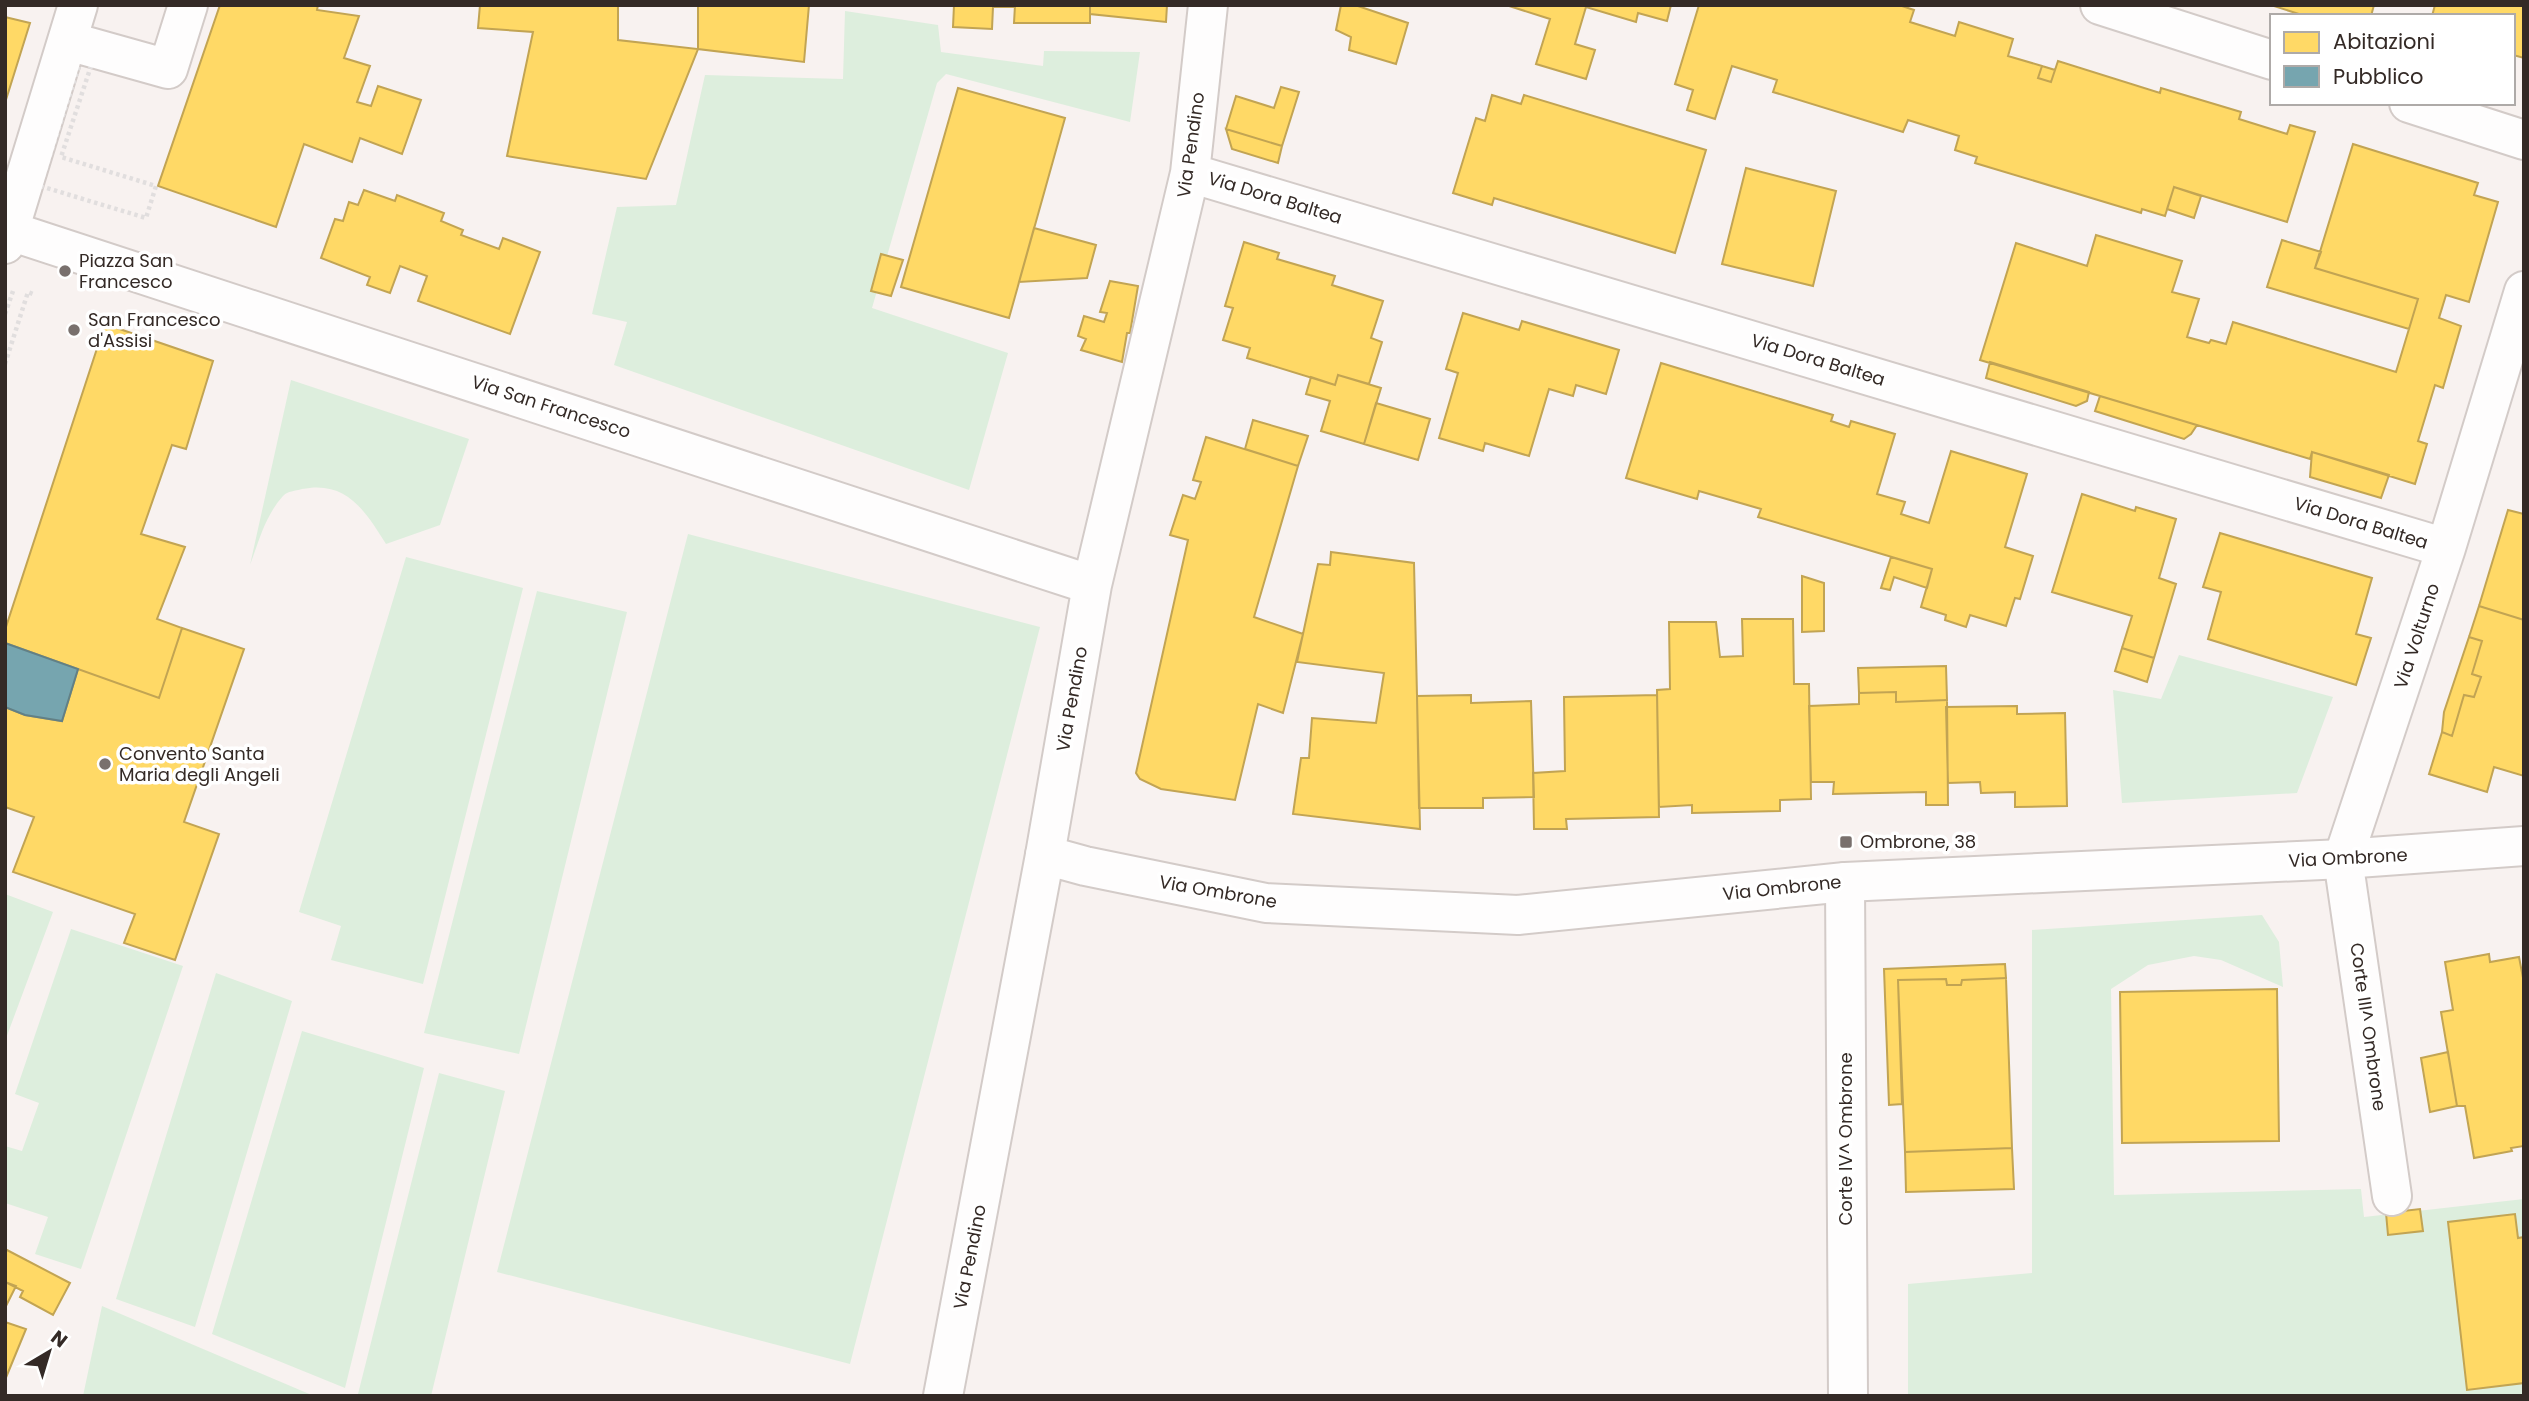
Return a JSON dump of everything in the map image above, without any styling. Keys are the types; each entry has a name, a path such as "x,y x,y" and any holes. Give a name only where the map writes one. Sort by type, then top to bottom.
{"street":[{"path":"8,237 78,5"},
{"path":"68,41 168,69 188,5"},
{"name":"Via Pendino","path":"943,1396 1045,855 1092,585 1190,173 1208,5"},
{"path":"2100,5 2270,59"},
{"path":"2415,105 2524,140"},
{"name":"Via Dora Baltea","path":"1190,173 2446,548"},
{"name":"Via San Francesco","path":"8,237 1092,585"},
{"name":"Via Volturno","path":"2343,859 2446,548 2524,290"},
{"name":"Via Ombrone","path":"1045,855 1085,866 1266,903 1518,915 1845,882 2343,859 2524,846"},
{"name":"Corte III^ Ombrone","path":"2343,859 2392,1196"},
{"name":"Corte IV^ Ombrone","path":"1845,882 1848,1396"}],"path":[{"path":"5,363 28,292 41,296"}],"green space":[{"path":"845,11 938,25 941,52 1043,66 1044,51 1140,52 1130,122 946,74 937,83 872,308 1008,353 969,490 614,365 627,322 592,314 617,207 676,205 705,75 843,79"},
{"path":"291,380 469,439 440,525 386,544 362,510 343,494 318,487 302,489 287,493 277,504 263,529 250,565"},
{"path":"688,534 1040,627 850,1364 497,1272"},
{"path":"406,557 523,588 423,984 331,960 341,926 299,912"},
{"path":"537,591 627,612 519,1054 424,1033"},
{"path":"2179,655 2333,697 2297,793 2122,803 2113,690 2161,699"},
{"path":"5,894 53,912 5,1041"},
{"path":"2262,915 2279,942 2283,987 2221,960 2194,956 2148,965 2111,989 2114,1195 2361,1189 2364,1217 2524,1199 2524,1396 1908,1396 1908,1284 2032,1273 2032,930"},
{"path":"71,929 183,966 81,1269 35,1254 48,1217 5,1203 5,1146 22,1151 39,1103 15,1094"},
{"path":"216,973 292,1001 195,1327 116,1299"},
{"path":"302,1031 424,1068 345,1388 212,1334"},
{"path":"439,1073 505,1091 431,1396 361,1396 358,1394"},
{"path":"102,1306 314,1396 83,1396"}],"building: Abitazioni":[{"path":"220,5 318,5 317,10 359,16 344,58 370,66 357,102 371,106 378,86 421,100 402,154 360,138 352,162 304,144 276,227 158,186"},
{"path":"480,5 618,5 618,40 698,49 646,179 507,156 533,32 478,28"},
{"path":"698,5 809,5 804,62 698,49"},
{"path":"954,5 1015,7 993,7 992,29 953,27"},
{"path":"1015,5 1090,5 1090,23 1014,23"},
{"path":"1090,5 1167,5 1166,22 1090,14"},
{"path":"1341,5 1355,5 1408,23 1396,64 1349,50 1351,37 1336,30"},
{"path":"1506,5 1671,5 1667,21 1638,13 1636,22 1586,7 1575,44 1595,50 1586,79 1536,64 1550,19"},
{"path":"1699,5 1899,5 1914,10 1910,22 1955,36 1959,22 2013,39 2008,56 2042,66 2038,78 2051,82 2058,61 2160,93 2161,88 2241,112 2239,119 2287,134 2290,125 2315,132 2287,222 2174,187 2165,216 2142,209 2141,213 1975,163 1977,157 1955,150 1959,136 1908,120 1903,132 1773,92 1777,80 1732,66 1715,119 1687,110 1693,90 1675,84"},
{"path":"2271,5 2374,5 2372,14 2299,14"},
{"path":"2435,5 2524,5 2524,58 2515,56 2515,14 2433,14"},
{"path":"5,17 30,23 5,103"},
{"path":"2042,66 2055,70 2051,82 2038,78"},
{"path":"1281,87 1299,92 1282,146 1226,129 1236,96 1274,108"},
{"path":"958,88 1065,118 1009,318 901,287"},
{"path":"1492,95 1521,104 1524,95 1706,150 1675,253 1494,198 1492,205 1453,193 1476,118 1485,121"},
{"path":"1226,129 1282,146 1278,163 1232,149"},
{"path":"2353,144 2478,183 2474,195 2498,202 2469,302 2446,295 2439,318 2461,326 2443,388 2435,385 2418,441 2427,444 2415,484 2312,452 2310,459 1980,360 2016,243 2087,266 2096,235 2182,261 2172,292 2199,299 2187,337 2226,344 2233,322 2396,372 2418,299 2315,268"},
{"path":"1746,168 1836,191 1813,286 1722,264"},
{"path":"2174,187 2201,196 2194,218 2167,209"},
{"path":"364,190 395,201 397,195 444,213 441,221 463,230 461,235 499,249 503,238 540,252 510,334 418,301 427,276 400,266 390,293 367,285 370,277 321,258 335,219 343,221 349,202 358,205"},
{"path":"1034,228 1096,245 1087,278 1019,282"},
{"path":"2282,240 2321,252 2315,268 2418,299 2409,329 2267,287"},
{"path":"1244,242 1279,253 1277,259 1335,276 1332,285 1383,301 1371,338 1382,342 1369,384 1338,375 1335,385 1247,358 1250,348 1223,340 1233,308 1225,306"},
{"path":"881,254 903,260 891,296 871,291"},
{"path":"1110,281 1138,286 1122,362 1081,350 1086,339 1078,336 1084,316 1104,322 1107,313 1100,312"},
{"path":"1463,313 1519,330 1522,321 1619,350 1606,394 1576,385 1573,396 1549,389 1529,456 1485,443 1483,451 1439,438 1458,373 1446,369"},
{"name":"Convento Santa Maria degli Angeli","path":"105,324 213,361 186,449 172,445 141,534 185,547 157,619 182,628 159,698 5,643 5,630"},
{"path":"1990,362 2089,392 2087,401 2076,406 1986,378"},
{"path":"1661,363 1833,415 1831,421 1849,427 1851,421 1895,434 1877,494 1905,502 1901,514 1929,523 1951,451 2027,474 2005,547 2033,556 2020,599 2015,598 2006,626 1970,615 1966,627 1945,620 1946,615 1921,607 1932,569 1758,517 1761,509 1699,491 1697,499 1626,478"},
{"path":"1338,375 1381,388 1364,444 1321,431 1330,401 1306,394 1311,377 1335,385"},
{"path":"2100,396 2197,425 2184,439 2095,411"},
{"path":"1376,403 1430,419 1418,460 1364,444"},
{"path":"1253,420 1308,436 1298,466 1245,449"},
{"path":"1206,437 1298,466 1254,617 1303,634 1283,713 1258,704 1235,800 1161,789 1140,779 1136,773 1188,540 1170,535 1183,495 1195,499 1201,482 1193,480"},
{"path":"2312,452 2389,475 2381,498 2310,477"},
{"path":"2082,494 2135,511 2136,507 2176,519 2159,578 2176,584 2154,658 2122,648 2132,616 2052,592"},
{"path":"2508,510 2524,514 2524,620 2479,606"},
{"path":"2220,533 2372,578 2356,634 2371,638 2356,685 2208,639 2221,592 2203,587"},
{"path":"1331,552 1414,563 1420,829 1293,814 1301,758 1309,758 1312,718 1376,723 1384,673 1297,662 1318,564 1330,565"},
{"path":"1891,557 1932,569 1927,588 1894,577 1890,590 1881,588"},
{"path":"1802,576 1824,583 1824,631 1802,632"},
{"path":"2479,606 2524,620 2524,776 2494,767 2487,792 2429,774 2442,732 2452,736 2464,695 2474,697 2481,677 2472,674 2482,641 2469,637"},
{"path":"1742,619 1793,619 1794,684 1809,684 1811,799 1780,800 1780,811 1692,813 1692,805 1659,807 1657,690 1670,689 1669,622 1716,622 1720,657 1743,656"},
{"name":"Convento Santa Maria degli Angeli","path":"182,628 244,649 184,822 219,834 175,960 124,943 135,914 13,872 34,817 5,807 5,707 25,715 62,721 78,669 159,698"},
{"path":"2469,637 2482,641 2472,674 2481,677 2474,697 2464,695 2452,736 2442,732 2444,712"},
{"path":"2122,648 2154,658 2147,682 2115,671"},
{"path":"1946,666 1947,700 1896,702 1896,692 1859,693 1858,668"},
{"path":"1896,692 1896,702 1947,700 1948,805 1926,805 1926,792 1833,794 1834,782 1811,782 1809,706 1859,704 1859,693"},
{"path":"1471,695 1471,703 1531,701 1534,797 1483,798 1483,808 1419,808 1417,696"},
{"path":"1657,695 1659,817 1566,819 1567,829 1534,829 1533,773 1565,771 1564,697"},
{"path":"2017,706 2017,714 2065,713 2067,806 2015,807 2015,792 1981,793 1980,782 1948,783 1946,707"},
{"path":"2489,954 2490,962 2519,957 2524,983 2524,1146 2474,1158 2465,1106 2457,1106 2441,1012 2453,1010 2445,962"},
{"path":"2005,964 2006,978 1962,980 1961,985 1947,985 1946,979 1898,980 1902,1104 1889,1105 1884,969"},
{"path":"2006,978 2012,1148 1905,1152 1898,980 1946,979 1947,985 1961,985 1962,980"},
{"path":"2277,989 2279,1141 2122,1143 2120,992"},
{"path":"2448,1052 2457,1106 2430,1112 2421,1058"},
{"path":"2012,1148 2014,1189 1906,1192 1905,1152"},
{"path":"2420,1209 2423,1231 2388,1235 2386,1213"},
{"path":"2515,1214 2518,1238 2524,1237 2524,1383 2467,1390 2448,1222"},
{"path":"5,1249 70,1283 53,1315 20,1297 23,1291 5,1282"},
{"path":"5,1282 16,1286 5,1308"},
{"path":"5,1322 26,1329 5,1380"}],"building: Pubblico":[{"path":"5,643 78,669 62,721 25,715 5,707"}],"place":[{"name":"Piazza San Francesco","path":"65,271"},
{"name":"San Francesco d'Assisi","path":"74,330"},
{"name":"Convento Santa Maria degli Angeli","path":"105,764"},
{"name":"Ombrone, 38","path":"1846,842"}]}
